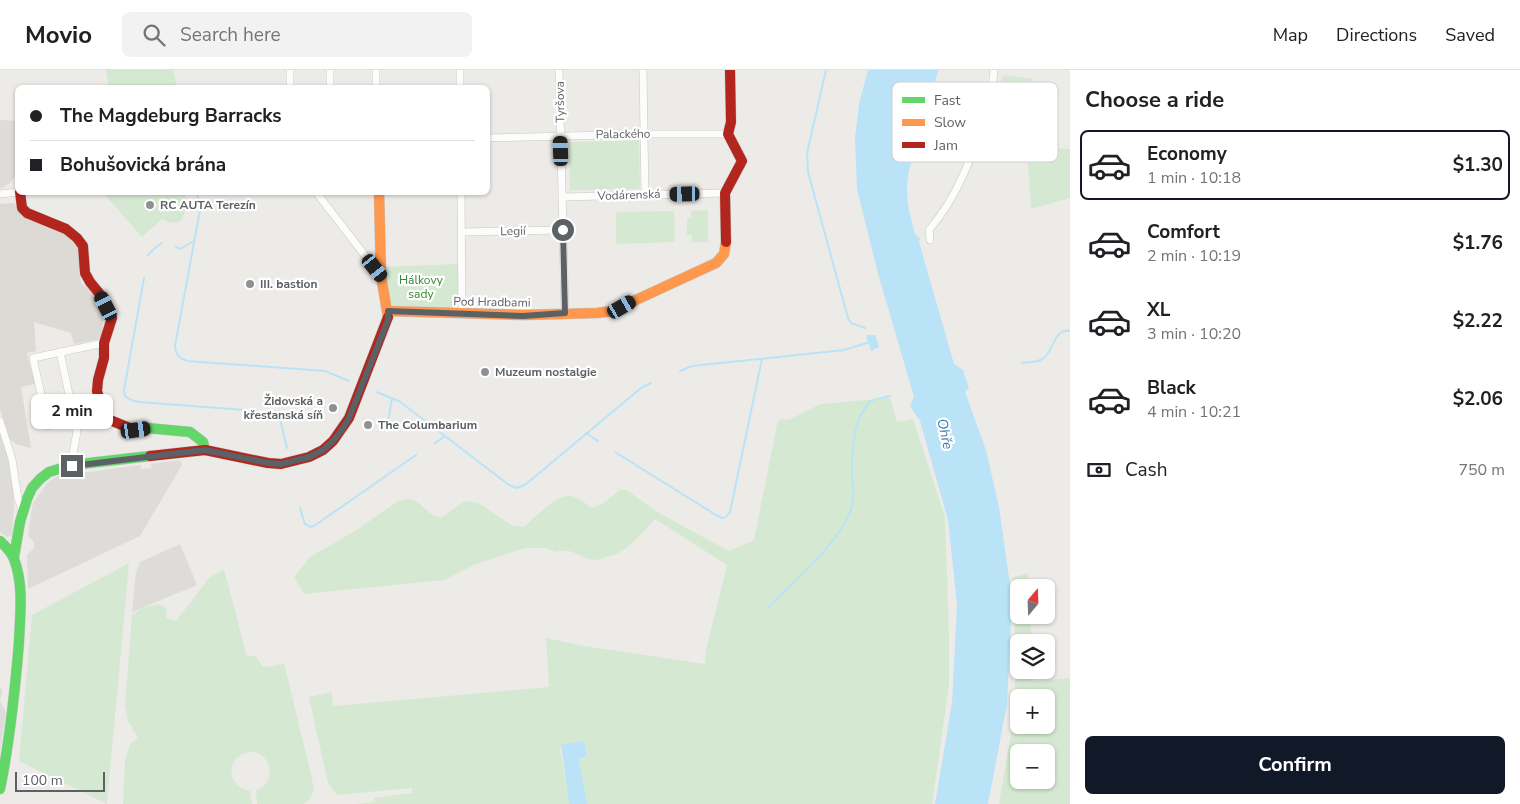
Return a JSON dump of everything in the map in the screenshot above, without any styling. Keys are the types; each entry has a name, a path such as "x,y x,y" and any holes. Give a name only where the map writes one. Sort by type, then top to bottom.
{"street":[{"path":"290,70 290,85"},
{"path":"330,70 330,85"},
{"path":"376,70 376,85"},
{"path":"460,70 460,85"},
{"name":"Tyršova","path":"559,70 565,313"},
{"path":"643,70 645,194"},
{"path":"725,193 742,161 728,134 731,122 730,70"},
{"name":"Palackého","path":"490,138 728,134"},
{"path":"930,240 929,230 954,196 968,162"},
{"path":"0,194 15,192"},
{"name":"Vodárenská","path":"562,197 725,193"},
{"name":"Pod Hradbami","path":"388,311 523,316 612,311 716,263 724,254 726,248 725,193"},
{"path":"20,195 22,208 28,213 66,229 77,238 83,246 85,273 99,293 112,318 104,343 104,358 98,380 98,391 105,418 131,429 147,428 190,432 203,442 205,450"},
{"path":"318,195 381,276"},
{"path":"0,789 14,706 18,652 21,600 18,572 14,557 22,508 39,480 51,471 72,466 205,450 281,464 309,457 323,450 341,431 353,411 388,320 381,276 379,195"},
{"path":"461,195 462,314"},
{"name":"Legií","path":"462,232 563,230"},
{"path":"75,420 48,426 33,358 104,343"},
{"path":"60,352 77,432 72,466"},
{"path":"0,421 12,460 18,499 22,508"},
{"path":"0,541 14,557"}],"shaded area":[{"path":"0,120 15,121 15,176 10,183 0,189"},
{"path":"14,203 22,213 65,232 80,248 79,272 82,284 101,298 104,338 74,344 71,333 34,322 36,351 27,353 35,384 21,387 31,448 16,444 10,439 0,409 0,204"},
{"path":"0,430 8,458 13,490 12,535 7,537 0,532"},
{"path":"180,460 182,465 140,536 28,589 27,555 34,548 34,542 28,536 31,513 33,503 48,482 58,476 141,465 141,469 152,468 151,464"},
{"path":"180,544 197,585 132,612 136,573 140,562"},
{"path":"0,701 6,713 0,751"}],"green space":[{"path":"106,70 173,70 177,85 109,85"},
{"path":"1003,75 1033,79 1033,82 1001,82"},
{"path":"639,140 640,189 570,190 569,142"},
{"path":"1058,148 1070,149 1070,198 1031,209 1028,162 1058,162"},
{"name":"RC AUTA Terezín","path":"186,195 185,211 178,222 172,223 162,219 142,237 106,196"},
{"path":"708,210 708,242 692,242 692,235 687,235 687,218 691,218 691,211"},
{"path":"674,211 675,242 616,244 616,212"},
{"name":"Hálkovy sady","path":"458,264 459,303 452,310 397,308 390,303 384,267"},
{"path":"890,398 897,422 913,419 945,517 949,685 932,804 587,804 579,761 587,754 584,741 560,748 569,804 357,804 375,802 374,798 412,793 412,788 337,795 328,783 309,697 332,692 333,706 549,687 546,638 584,646 705,664 706,649 727,565 655,519 633,542 614,555 594,560 568,551 556,552 546,548 525,548 476,564 444,580 304,594 294,577 310,557 355,531 398,501 413,500 430,513 441,518 464,501 479,503 511,525 524,527 546,507 565,496 576,498 592,508 604,503 619,490 627,490 657,512 729,551 754,540 777,424 781,419 788,420 821,404"},
{"path":"129,563 107,804 19,761 32,615"},
{"path":"224,569 247,657 255,655 262,666 270,667 284,663 314,790 310,799 304,804 257,804 256,790 264,785 269,778 270,770 264,757 250,752 236,758 231,771 235,783 250,791 252,804 123,804 125,761 130,744 138,738 128,721 125,704 132,615 142,608 159,604 167,608 166,618 176,621 209,578"},
{"path":"1027,573 1027,579 1013,578"},
{"path":"1015,624 1031,624 1031,634 1015,634"},
{"path":"1070,678 1070,804 999,804 1011,734 1055,734 1055,689 1015,689 1015,679 1035,679 1035,681"}],"water":[{"name":"Ohře","path":"868,70 938,70 935,82 892,82 892,162 911,162 907,195 915,234 920,238 919,242 954,364 963,370 969,388 965,392 986,450 999,507 1010,585 1011,624 1007,704 988,804 935,804 952,703 957,604 948,520 920,421 910,406 914,397 879,277 857,189 855,138 859,104"},
{"path":"866,335 875,335 879,347 871,351"},
{"path":"584,741 587,756 579,761 587,804 569,804 561,745"}],"waterway":[{"path":"826,70 807,153 808,172 848,318 851,323 865,328"},
{"path":"198,195 200,210 175,346 178,356 187,361 325,371 349,381"},
{"path":"176,247 180,249 194,241"},
{"path":"148,255 162,243"},
{"path":"144,278 124,390 125,396 139,402 245,410"},
{"path":"1022,363 1043,359 1057,336 1065,331 1070,331"},
{"path":"680,371 692,366 844,350 870,342"},
{"path":"615,452 716,515 722,518 726,517 730,512 762,359"},
{"path":"376,392 399,401 509,485 517,488 525,485 641,388 651,383"},
{"path":"768,607 818,558 841,528 849,514 853,501 852,458 854,436 858,423 870,401 890,396"},
{"path":"387,428 392,398"},
{"path":"270,411 279,415 287,448"},
{"path":"586,433 598,441"},
{"path":"434,444 445,436"},
{"path":"300,508 305,524 310,527 314,526 416,455"}],"traffic: fast":[{"path":"127,427 131,429 147,428 190,432 203,442 205,450"},
{"path":"14,557 20,522 27,499 32,488 49,472 72,465 150,456"},
{"path":"0,541 10,551 14,559 19,579 21,600 14,697 0,789"}],"traffic: slow":[{"path":"379,195 381,276 388,317"},
{"path":"388,311 523,315 612,311 716,263 724,254 726,242"}],"traffic: jam":[{"path":"726,242 725,193 742,161 728,134 731,122 730,70"},
{"path":"20,195 22,208 27,213 66,229 83,246 85,273 99,293 112,318 104,343 104,358 97,391 105,418 127,427"},
{"path":"150,456 205,450 281,464 309,457 323,450 333,441 349,418 388,317"}],"place":[{"name":"RC AUTA Terezín","path":"150,205"},
{"name":"III. bastion","path":"250,284"},
{"name":"Muzeum nostalgie","path":"485,372"},
{"name":"Židovská a křesťanská síň","path":"333,408"},
{"name":"The Columbarium","path":"368,425"}],"route":[{"path":"72,466 205,450 281,464 309,457 323,450 333,441 353,411 388,320 388,311 523,316 565,313 563,230"}]}
